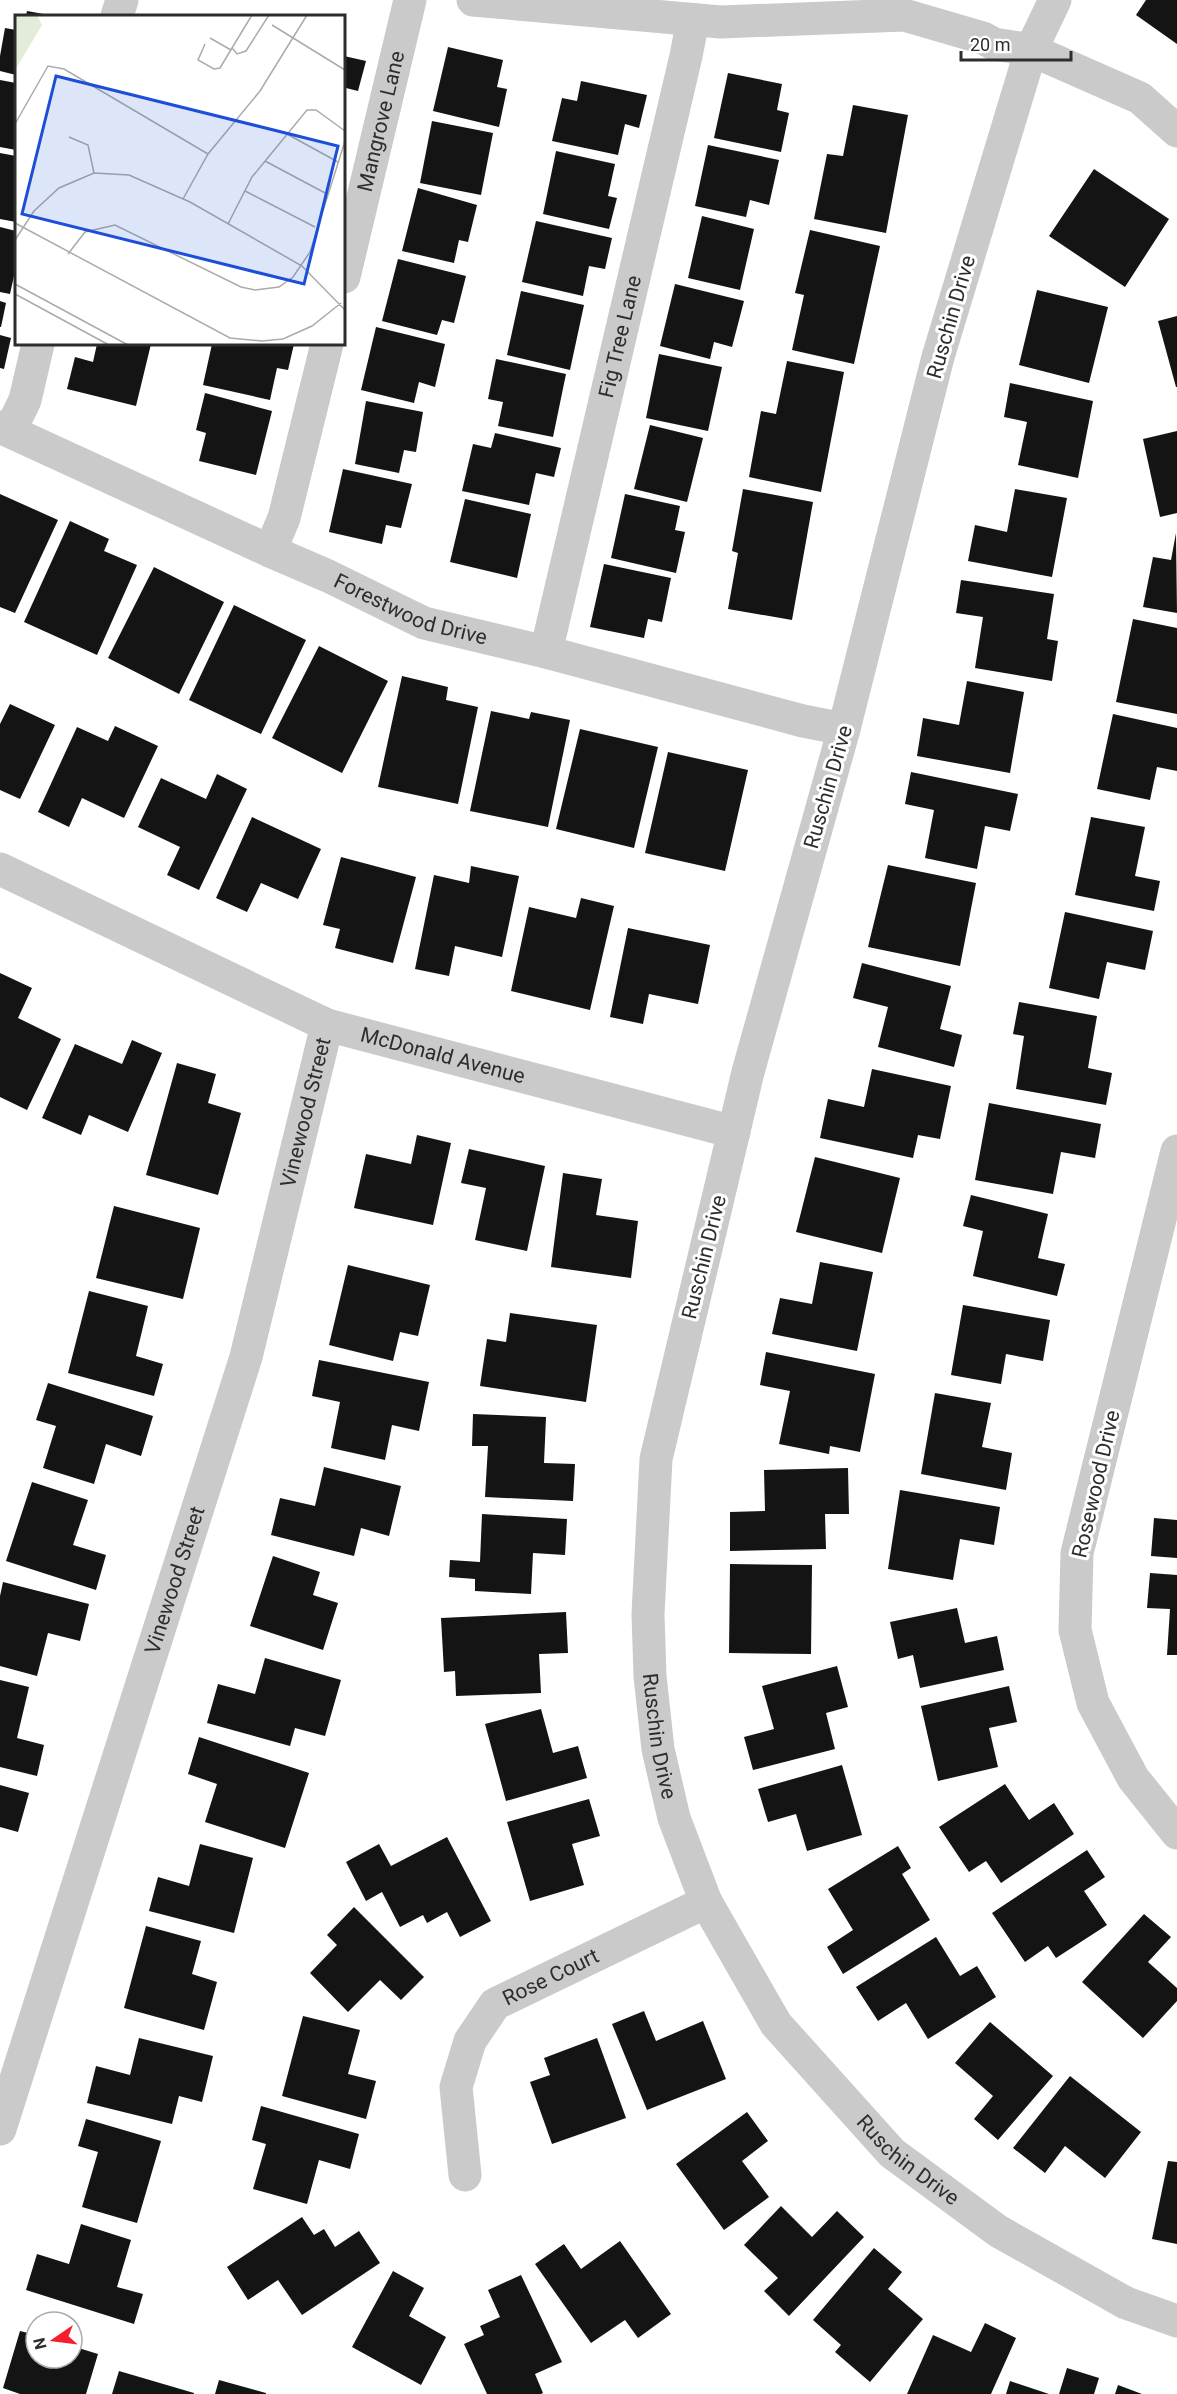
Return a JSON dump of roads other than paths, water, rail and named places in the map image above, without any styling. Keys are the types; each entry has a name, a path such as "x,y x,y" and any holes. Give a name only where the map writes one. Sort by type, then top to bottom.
{"street":[{"path":"117,15 122,0"},
{"name":"Mangrove Lane","path":"345,272 410,0"},
{"path":"473,0 721,22 904,15 983,38 994,44 1031,50 1140,98 1177,130"},
{"name":"Ruschin Drive","path":"1055,0 1031,50 938,357 844,729 748,1072 656,1459 648,1614 650,1676 658,1749 674,1818 706,1902 776,2024 892,2153 998,2231 1125,2303 1177,2321"},
{"name":"Fig Tree Lane","path":"546,652 693,20"},
{"path":"5,429 25,400 38,345"},
{"path":"270,551 284,518 327,345"},
{"name":"Forestwood Drive","path":"5,429 328,576 424,623 546,652 803,721 844,729"},
{"name":"McDonald Avenue","path":"0,869 327,1025 734,1132"},
{"name":"Vinewood Street","path":"0,2129 246,1357 327,1025"},
{"name":"Rosewood Drive","path":"1177,1150 1077,1553 1075,1630 1093,1702 1133,1778 1177,1833"},
{"name":"Rose Court","path":"465,2175 456,2087 470,2042 495,2004 706,1902"}]}
